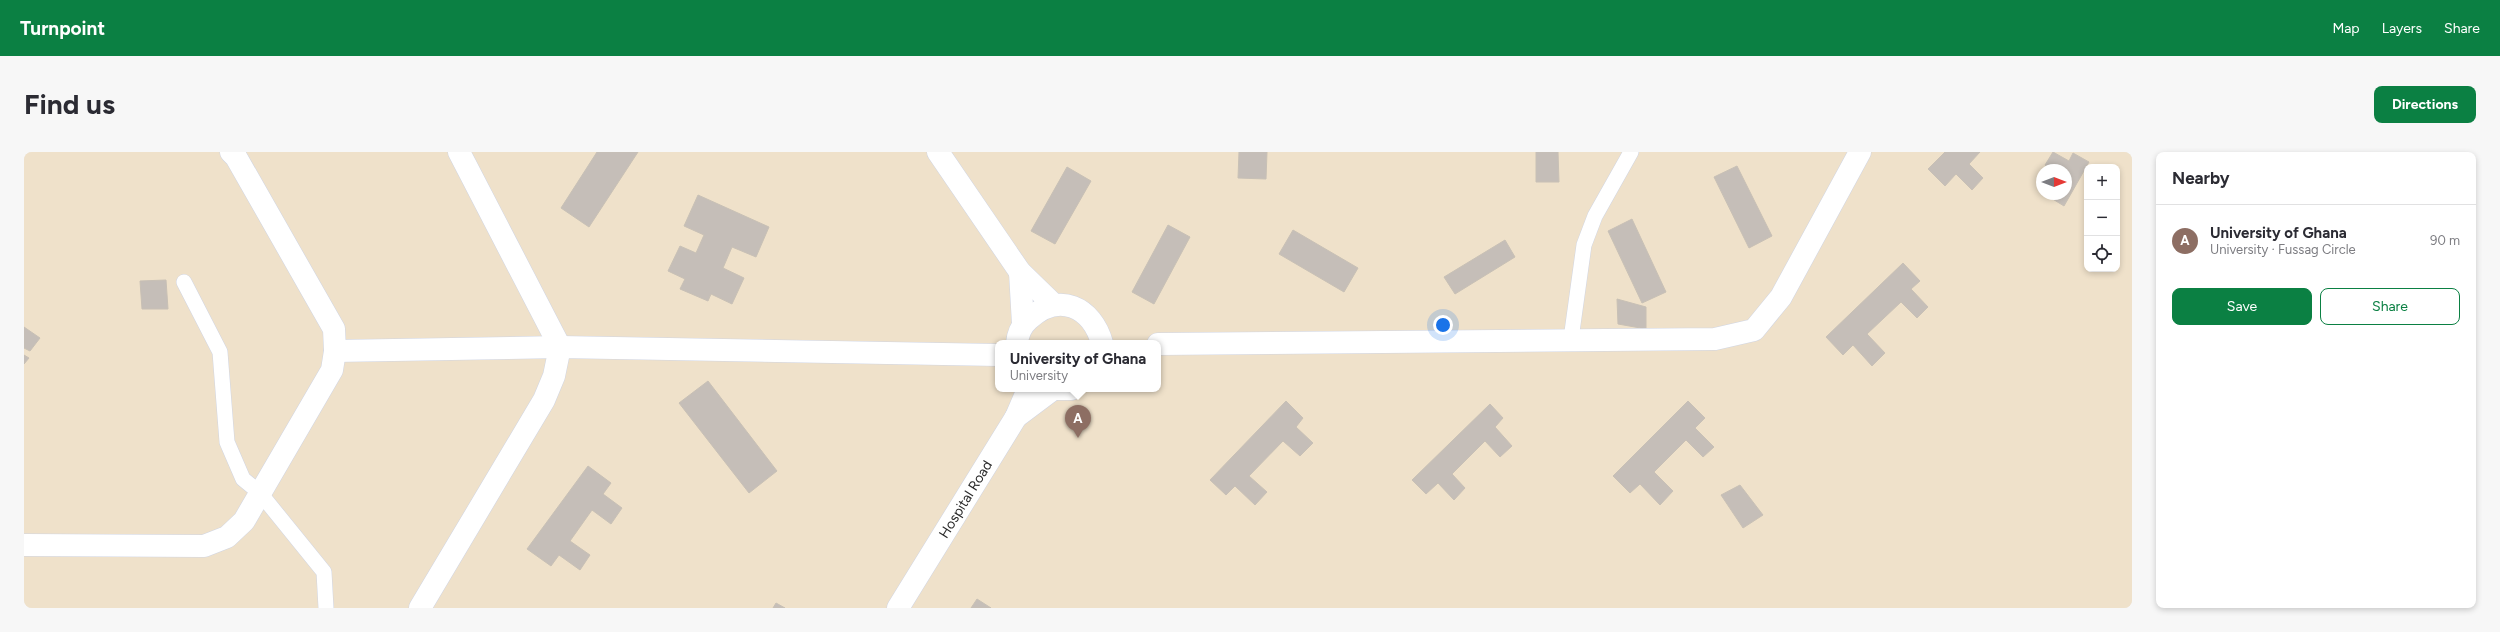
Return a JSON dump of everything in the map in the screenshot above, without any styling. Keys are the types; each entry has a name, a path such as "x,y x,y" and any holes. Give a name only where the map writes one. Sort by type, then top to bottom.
{"street":[{"path":"24,545 204,546 227,537 244,521 332,370 335,351 334,329 236,157 231,152"},
{"path":"420,608 544,400 554,376 560,347 459,152"},
{"path":"938,152 1020,272 1053,304 1078,309 1090,317 1098,330 1101,340"},
{"path":"1161,344 1571,339 1715,339 1754,330 1781,297 1860,152"},
{"path":"1020,272 1020,334"},
{"path":"1020,334 1036,313 1053,304"},
{"path":"335,351 560,347 995,355"},
{"name":"Hospital Road","path":"898,608 1016,417 1027,392"},
{"path":"1016,417 1055,392"}],"lane":[{"path":"1571,339 1584,245 1595,216 1631,152"},
{"path":"184,282 220,352 227,442 243,479 260,493 324,572 326,608"}],"shaded area":[{"path":"24,152 2132,152 2132,608 24,608"}],"building":[{"path":"597,152 638,152 589,227 561,208"},
{"path":"1239,152 1267,152 1266,179 1238,178"},
{"path":"1536,152 1558,152 1559,182 1536,182"},
{"path":"1945,152 1980,152 1969,164 1983,178 1972,190 1956,174 1945,186 1928,169"},
{"path":"2053,152 2069,161 2073,153 2089,162 2088,164 2084,164 2084,171 2072,192 2072,164 2046,164"},
{"path":"1737,166 1772,236 1749,248 1714,177"},
{"path":"1067,167 1091,181 1055,244 1031,231"},
{"path":"698,195 769,227 756,257 732,247 723,268 744,278 732,304 711,294 708,301 680,289 685,279 668,271 680,246 696,253 704,235 684,226"},
{"path":"2054,200 2067,200 2064,206"},
{"path":"1632,219 1666,292 1642,303 1608,231"},
{"path":"1168,225 1190,237 1154,304 1132,292"},
{"path":"1293,230 1358,268 1344,292 1279,254"},
{"path":"1505,240 1515,257 1455,294 1444,277"},
{"path":"1903,263 1920,281 1911,289 1928,307 1917,318 1901,302 1867,334 1885,353 1872,366 1853,345 1843,355 1826,337"},
{"path":"166,280 168,309 142,309 140,281"},
{"path":"1617,299 1646,307 1646,329 1618,324"},
{"path":"24,327 40,338 30,351 24,348"},
{"path":"24,355 29,358 24,364"},
{"path":"708,381 777,471 749,493 679,403"},
{"path":"1286,401 1303,418 1296,427 1313,443 1300,456 1283,441 1249,476 1267,492 1255,505 1235,486 1226,495 1210,480"},
{"path":"1688,401 1705,418 1695,428 1714,447 1703,457 1686,440 1654,472 1673,491 1660,505 1640,484 1630,493 1613,476"},
{"path":"1490,404 1503,418 1495,427 1512,446 1500,457 1485,441 1452,474 1465,488 1454,500 1438,483 1426,494 1412,480"},
{"path":"588,466 611,483 603,494 622,508 611,524 592,510 570,541 590,555 580,570 559,555 551,566 527,549"},
{"path":"1740,485 1763,515 1743,528 1721,495"},
{"path":"977,599 991,608 971,608"},
{"path":"776,603 785,608 773,608"}],"place":[{"name":"University of Ghana","path":"1078,438"}]}
